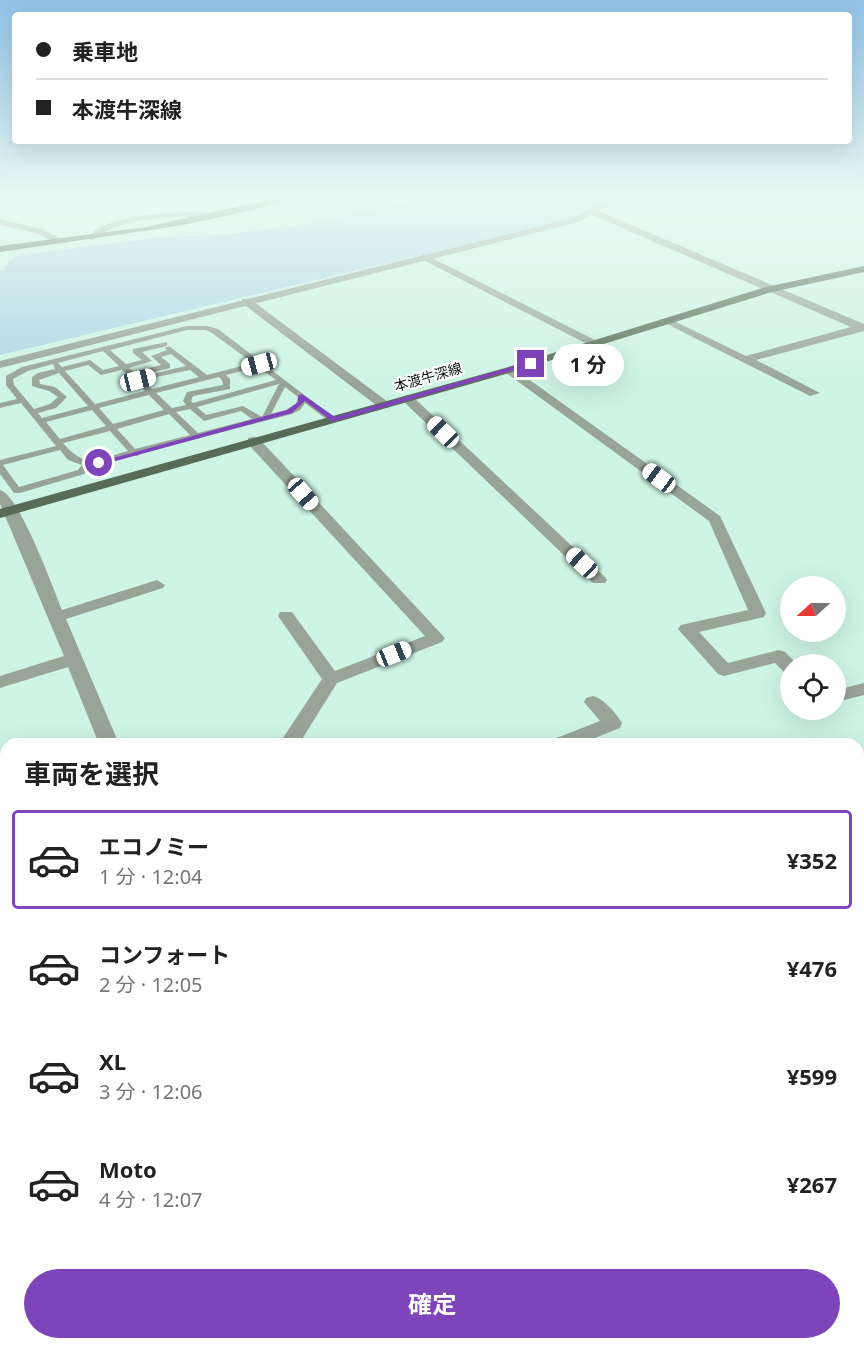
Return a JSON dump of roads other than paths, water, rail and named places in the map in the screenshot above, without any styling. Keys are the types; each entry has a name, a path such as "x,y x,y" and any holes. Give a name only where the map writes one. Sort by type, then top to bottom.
{"main road":[{"name":"本渡牛深線","path":"6,512 509,370 664,320 770,289 864,269"}],"street":[{"path":"0,365 412,260"},
{"path":"430,260 595,344"},
{"path":"703,260 863,328"},
{"path":"246,301 384,405"},
{"path":"664,320 814,393"},
{"path":"747,359 863,328"},
{"path":"509,370 715,519 758,613 687,629 724,670 780,657"},
{"path":"408,399 599,580"},
{"path":"253,441 288,476 382,584 436,638 331,679 293,738"},
{"path":"0,494 6,512 56,617 107,738"},
{"path":"56,617 157,585"},
{"path":"286,616 331,679"},
{"path":"0,682 74,659"},
{"path":"846,694 864,689"},
{"path":"576,738 613,723 594,702"}],"lane":[{"path":"0,374 15,373 187,328 207,328 333,420"},
{"path":"155,336 205,378"},
{"path":"33,412 61,402 63,397 60,393 36,386 34,383 41,375 90,362 101,373 148,361 136,351 164,344"},
{"path":"105,349 197,437"},
{"path":"135,378 167,366 155,356 173,351"},
{"path":"53,362 135,454"},
{"path":"40,421 259,364"},
{"path":"135,378 170,376 192,367"},
{"path":"15,373 9,378 10,385 71,458 88,464 135,454 298,408 302,403 302,396"},
{"path":"220,374 226,379 227,387 189,394 186,398 191,405 204,418 243,408 262,419"},
{"path":"0,463 111,427 283,382"},
{"path":"262,419 283,382"},
{"path":"0,406 23,400"},
{"path":"0,467 16,491 81,472 88,464"}],"water":[{"path":"11,260 400,260 0,355 0,271 3,271"}]}
